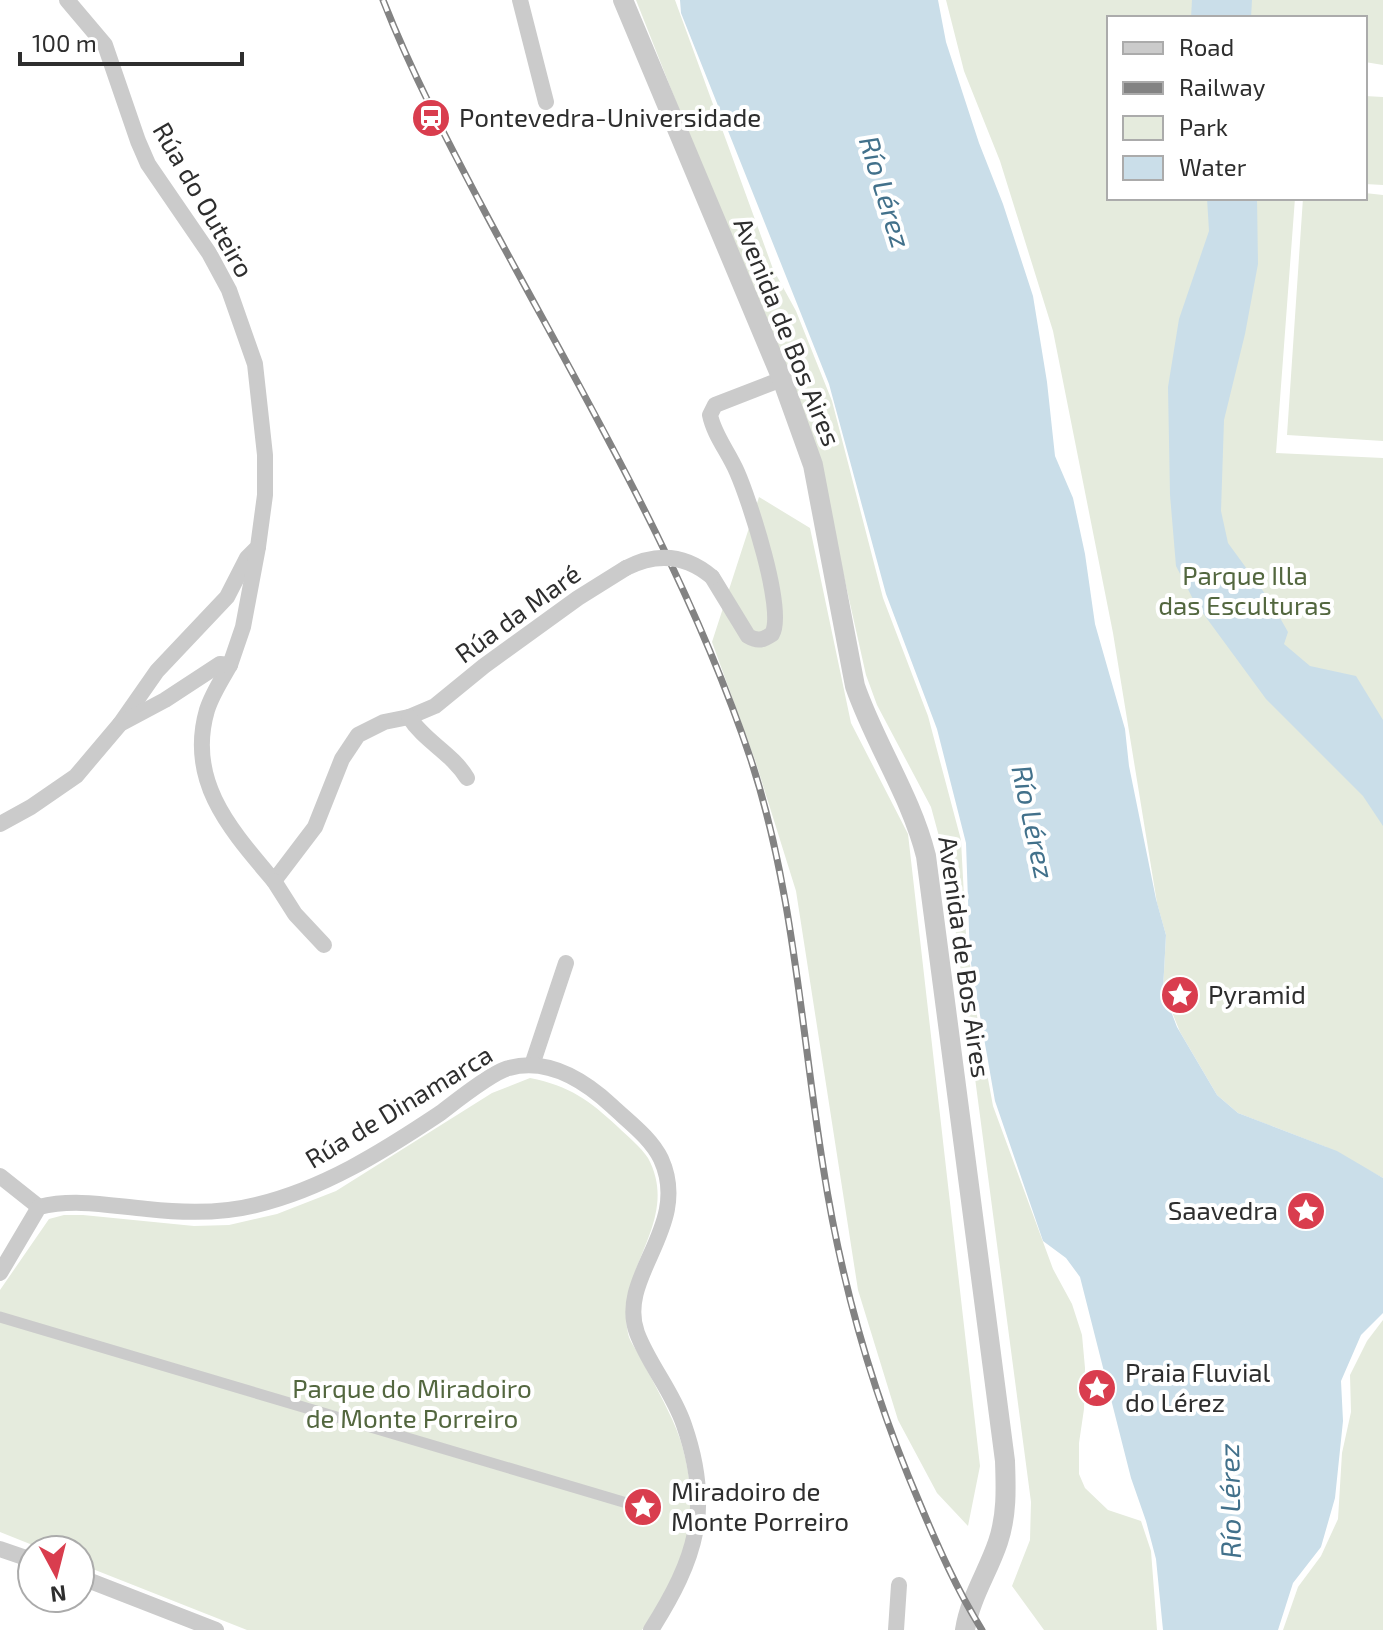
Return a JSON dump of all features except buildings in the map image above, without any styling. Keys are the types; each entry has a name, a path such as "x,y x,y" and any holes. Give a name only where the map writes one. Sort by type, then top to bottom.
{"street":[{"name":"Rúa do Outeiro","path":"67,0 105,45 148,164 218,268 247,336 255,364 265,455 265,495 258,547 247,558 227,597 157,671 120,724"},
{"path":"520,0 546,102"},
{"name":"Avenida de Bos Aires","path":"623,0 782,379 813,465 855,686 866,719 913,812 926,856 1005,1461 1007,1505 998,1542 967,1616 965,1630"},
{"name":"Rúa da Maré","path":"274,881 315,827 352,741 375,725 409,717 445,700 484,666 578,598 642,560 669,557 696,565 712,577 748,636 762,640 772,634 776,616 756,523 737,472 710,415 715,405 782,379"},
{"path":"258,547 243,627 230,665 208,706 203,755 207,779 226,823 274,881 295,914 324,945"},
{"path":"0,824 76,776 120,724 165,700 220,664 230,665"},
{"path":"409,717 461,767 467,778"},
{"path":"532,1065 566,963"},
{"name":"Rúa de Dinamarca","path":"39,1207 56,1203 89,1203 206,1212 252,1206 299,1194 342,1173 507,1068 532,1065 556,1069 577,1078 598,1093 649,1141 660,1157 669,1180 666,1220 637,1292 634,1314 637,1332 684,1424 697,1481 699,1511 692,1549 676,1590 651,1630"},
{"path":"0,1176 39,1207 0,1273"},
{"path":"0,1317 630,1504"},
{"path":"96,1583 216,1630"},
{"path":"896,1630 899,1585"}],"green space":[{"path":"636,0 675,0 773,269 796,311 832,401 883,598 928,716 961,840 966,935 993,1106 1053,1269 1072,1304 1082,1335 1085,1368 1079,1474 1085,1488 1108,1510 1141,1521 1151,1551 1157,1630 1044,1630 1012,1586 1030,1540 1031,1502 947,866 931,807 877,705 866,675 819,465"},
{"name":"Parque Illa das Esculturas","path":"946,0 1383,0 1383,65 1367,62 1367,16 1107,16 1107,200 1295,200 1276,453 1383,458 1383,1178 1326,1147 1238,1113 1217,1095 1180,1032 1163,990 1166,935 1157,903 1113,633 1053,331 1000,161 964,71"},
{"path":"1367,96 1383,97 1383,185 1367,184"},
{"path":"1367,193 1383,195 1383,441 1287,435 1303,200 1367,200"},
{"path":"759,497 810,528 851,723 908,834 980,1466 968,1526 937,1493 898,1420 858,1290 796,891 756,763 712,642"},
{"name":"Parque do Miradoiro de Monte Porreiro","path":"530,1078 578,1095 598,1109 645,1154 656,1181 657,1203 653,1224 630,1288 626,1310 628,1333 668,1411 682,1446 690,1501 682,1556 659,1607 642,1630 247,1630 96,1570 96,1534 16,1534 16,1538 0,1532 0,1290 49,1219 83,1215 194,1226 229,1225 277,1214 336,1191 492,1093"},
{"path":"1383,1320 1383,1630 1283,1630 1298,1587 1321,1556 1338,1519 1342,1453 1351,1412 1350,1375 1367,1341"}],"water":[{"name":"Río Lérez","path":"680,0 938,0 946,42 1033,296 1055,456 1073,498 1095,624 1125,729 1129,766 1166,935 1163,990 1177,1027 1217,1095 1238,1113 1337,1151 1383,1178 1383,1313 1361,1335 1341,1381 1343,1421 1335,1498 1321,1547 1293,1583 1278,1630 1163,1630 1156,1559 1131,1478 1080,1277 1066,1258 1043,1241 995,1101 970,958 966,843 937,729 886,594 829,384 681,13"},
{"path":"1192,0 1252,0 1251,16 1191,16"},
{"path":"1207,200 1257,200 1258,264 1224,420 1221,511 1228,543 1271,602 1288,632 1284,644 1310,666 1356,676 1383,720 1383,826 1363,796 1266,699 1194,601 1176,566 1170,495 1168,387 1179,319 1209,231"}],"railway":[{"path":"383,0 445,135 595,414 664,550 725,689 751,760 777,860 795,962 830,1210 849,1296 873,1380 903,1463 948,1568 982,1630"}],"place":[{"name":"Pontevedra-Universidade","path":"431,118"},
{"name":"Pyramid","path":"1180,995"},
{"name":"Saavedra","path":"1306,1211"},
{"name":"Praia Fluvial do Lérez","path":"1097,1388"},
{"name":"Miradoiro de Monte Porreiro","path":"643,1507"}]}
